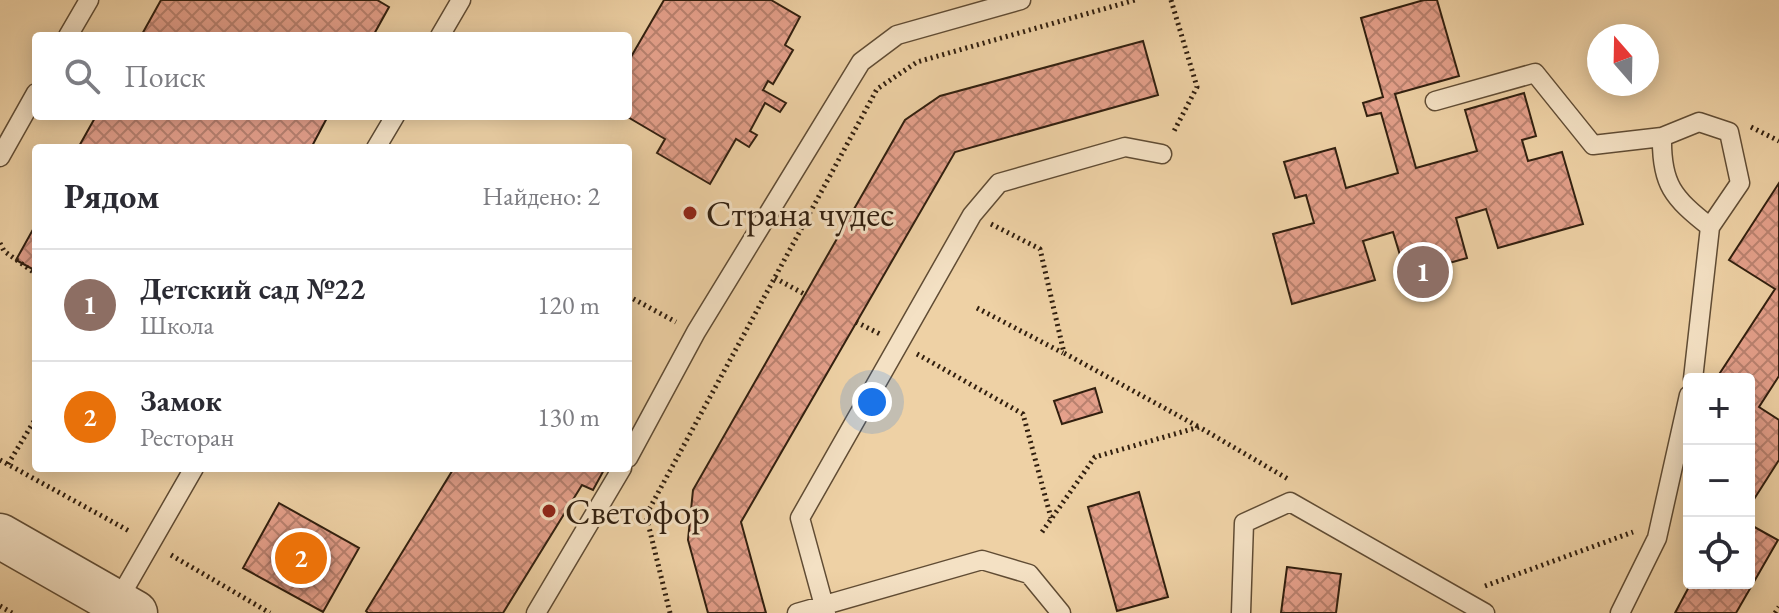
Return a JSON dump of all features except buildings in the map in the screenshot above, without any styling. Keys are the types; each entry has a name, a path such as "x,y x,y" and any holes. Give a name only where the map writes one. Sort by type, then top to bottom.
{"street":[{"path":"0,536 126,608"}],"lane":[{"path":"70,32 89,0"},
{"path":"442,32 461,0"},
{"path":"632,451 696,332 861,62 897,35 1021,0"},
{"path":"1435,101 1535,73 1593,145 1662,137 1699,122 1729,132 1740,183 1710,227 1694,373"},
{"path":"0,157 32,100"},
{"path":"378,144 393,120"},
{"path":"1662,137 1662,168 1681,204 1710,227"},
{"path":"825,609 800,518 972,215 999,183 1125,147 1162,154"},
{"path":"1620,613 1657,538 1683,421"},
{"path":"126,608 151,543 192,472"},
{"path":"536,613 620,472"},
{"path":"1241,613 1244,523 1290,502 1485,613"},
{"path":"797,613 825,609 982,560 1029,574 1061,613"}],"path":[{"path":"670,613 646,515 877,89 917,62 1135,0"},
{"path":"1162,154 1197,87 1171,0"},
{"path":"972,215 1040,249 1064,353"},
{"path":"0,243 4,251 32,271"},
{"path":"774,278 806,295"},
{"path":"632,298 696,332"},
{"path":"977,308 1199,427 1300,486"},
{"path":"898,343 1023,414 1052,519"},
{"path":"8,464 32,425"},
{"path":"1042,532 1095,457 1199,427"},
{"path":"0,460 270,613"},
{"path":"1476,589 1660,522"},
{"path":"0,606 12,613"},
{"path":"1775,613 1779,607"}],"place":[{"name":"Страна чудес","path":"690,213"},
{"name":"Детский сад №22","path":"1423,272"},
{"name":"Светофор","path":"549,511"},
{"name":"Замок","path":"301,558"}]}
